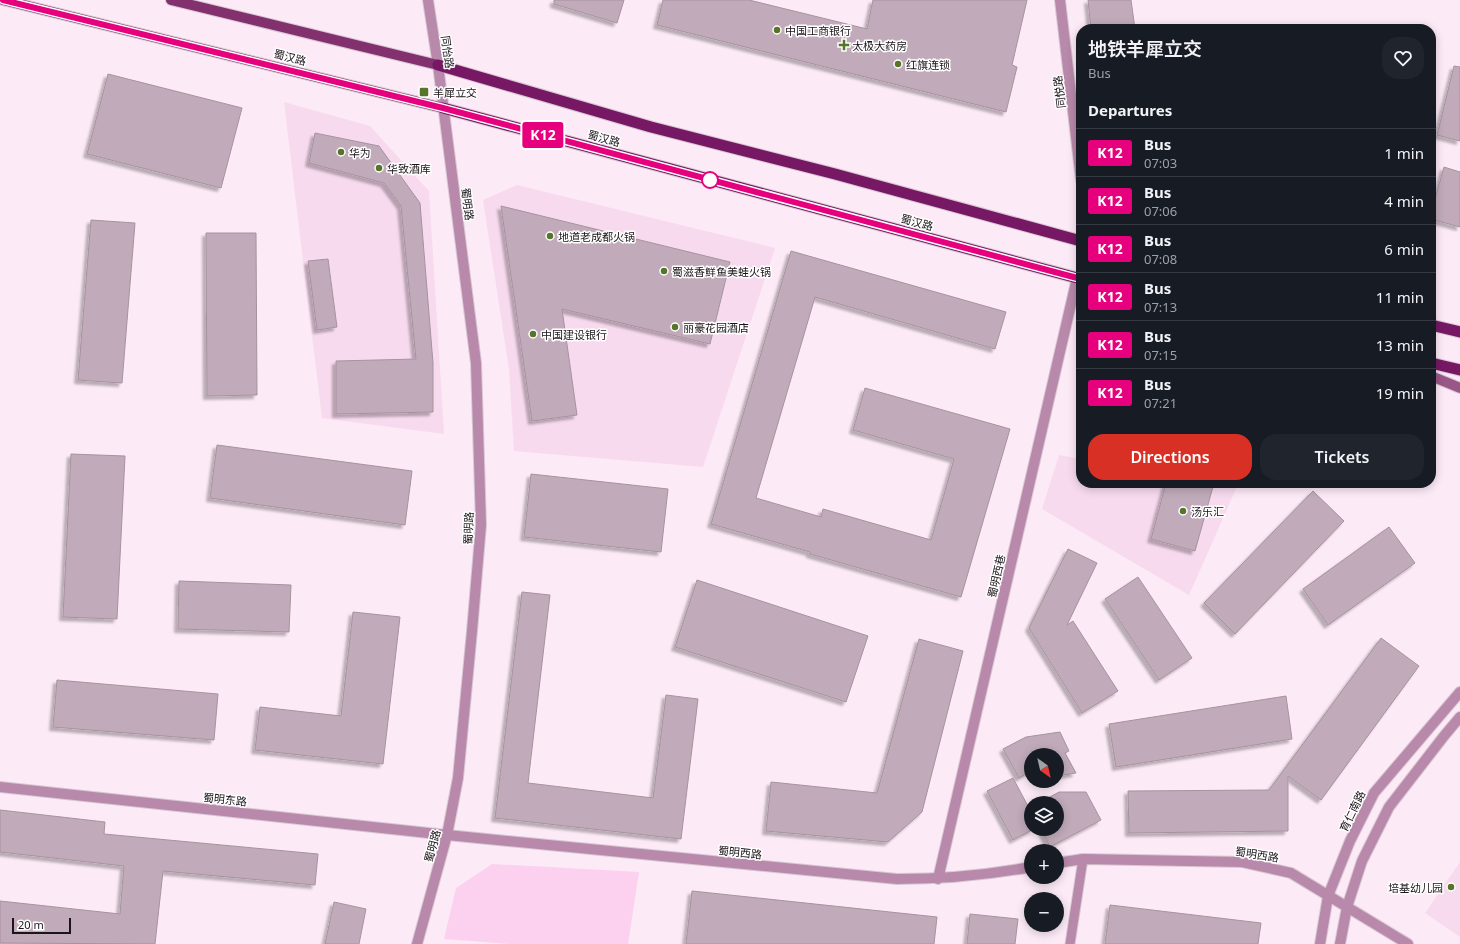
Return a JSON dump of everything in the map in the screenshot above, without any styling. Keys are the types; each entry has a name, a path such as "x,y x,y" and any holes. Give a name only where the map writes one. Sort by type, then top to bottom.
{"highway":[{"path":"438,65 651,127 835,174 1076,240"},
{"name":"蜀汉路","path":"443,108 1076,277"},
{"path":"1436,326 1460,332"},
{"path":"1436,364 1460,370"}],"main road":[{"name":"蜀汉路","path":"3,0 443,108"},
{"path":"171,0 438,65"},
{"path":"1436,378 1460,388"}],"street":[{"name":"同怡路","path":"428,0 443,108"},
{"name":"同悦路","path":"1060,0 1076,137"},
{"name":"蜀明路","path":"417,944 448,836 458,778 481,525 476,362 443,108"},
{"name":"蜀明西巷","path":"938,879 1076,291"},
{"name":"育仁南路","path":"1320,944 1328,896 1350,841 1374,793 1460,692"},
{"path":"1340,944 1347,907 1362,861 1389,807 1460,717"},
{"name":"蜀明东路","path":"0,787 448,836"},
{"name":"蜀明西路","path":"448,836 897,879 938,879 1006,872 1024,868"},
{"name":"蜀明西路","path":"1064,862 1083,859 1242,862 1291,873 1408,944"}],"lane":[{"path":"1070,944 1083,859"}],"shaded area":[{"path":"284,102 370,126 429,191 444,434 322,418"},
{"path":"517,185 775,248 703,467 514,451 509,369 483,200"},
{"path":"1059,455 1076,458 1076,488 1237,488 1189,595 1042,509"},
{"name":"培基幼儿园","path":"1460,862 1460,937 1425,913"},
{"path":"492,864 639,872 628,944 510,944 444,939 456,888"}],"building":[{"path":"554,0 624,0 617,23 554,4"},
{"path":"663,0 749,0 867,29 873,0 1027,0 1012,65 1017,67 1006,112 657,25"},
{"path":"1088,0 1131,0 1134,24 1090,24"},
{"path":"1454,66 1460,67 1460,141 1437,135"},
{"path":"108,74 242,108 221,188 87,154"},
{"path":"315,133 379,146 420,203 433,363 433,412 336,414 336,361 416,359 401,206 384,183 309,163"},
{"path":"1444,167 1460,172 1460,227 1436,220 1436,195"},
{"name":"丽豪花园酒店","path":"501,206 730,262 710,344 562,309 577,415 532,421"},
{"path":"91,220 135,223 122,383 78,380"},
{"path":"206,233 256,233 257,395 207,396"},
{"path":"791,251 1006,312 995,349 815,297 756,498 821,517 823,509 931,540 954,459 853,430 865,388 1010,429 961,597 711,524"},
{"path":"328,259 337,327 317,330 308,261"},
{"path":"217,445 412,471 405,525 210,498"},
{"path":"71,454 125,456 117,619 63,617"},
{"path":"531,474 668,489 661,552 524,537"},
{"name":"汤乐汇","path":"1165,488 1213,488 1195,551 1151,539"},
{"path":"1313,491 1344,521 1235,634 1204,603"},
{"path":"1389,527 1415,563 1328,625 1303,589"},
{"path":"1068,549 1097,563 1067,625 1073,621 1118,691 1082,713 1029,628"},
{"path":"1138,577 1192,658 1159,680 1105,599"},
{"path":"697,580 868,636 846,702 675,647"},
{"path":"179,581 291,585 289,632 178,629"},
{"path":"522,592 550,595 528,783 653,798 666,695 698,699 681,839 495,818"},
{"path":"353,612 400,617 383,764 255,750 260,707 341,716"},
{"path":"1381,638 1419,666 1321,800 1288,776 1288,831 1129,833 1128,791 1269,790"},
{"path":"919,639 963,651 922,812 888,842 766,831 771,782 877,793"},
{"path":"57,680 218,694 214,740 53,727"},
{"path":"1286,696 1292,739 1116,767 1109,724"},
{"path":"1060,732 1069,751 1065,753 1076,773 1064,775 1064,748 1024,748 1024,775 1019,778 1003,749 1026,737"},
{"path":"1013,778 1024,799 1024,834 1013,840 987,791"},
{"path":"1059,792 1086,792 1101,820 1056,844 1048,844 1044,836 1064,836 1064,796 1052,796"},
{"path":"0,810 105,822 104,834 318,854 315,885 163,871 155,944 0,943 0,901 120,914 124,866 0,852"},
{"path":"692,891 937,917 934,944 686,944"},
{"path":"334,902 366,909 359,944 325,944"},
{"path":"1110,905 1261,923 1258,944 1105,944"},
{"path":"970,914 1018,919 1015,944 967,944"}],"bus line":[{"name":"K12","path":"3,0 443,108 1076,278"}],"place":[{"name":"中国工商银行","path":"777,30"},
{"name":"太极大药房","path":"844,45"},
{"name":"红旗连锁","path":"898,64"},
{"name":"羊犀立交","path":"424,92"},
{"name":"华为","path":"341,152"},
{"name":"华致酒库","path":"379,168"},
{"name":"地道老成都火锅","path":"550,236"},
{"name":"蜀滋香鲜鱼美蛙火锅","path":"664,271"},
{"name":"丽豪花园酒店","path":"675,327"},
{"name":"中国建设银行","path":"533,334"},
{"name":"汤乐汇","path":"1183,511"},
{"name":"培基幼儿园","path":"1451,887"}]}
